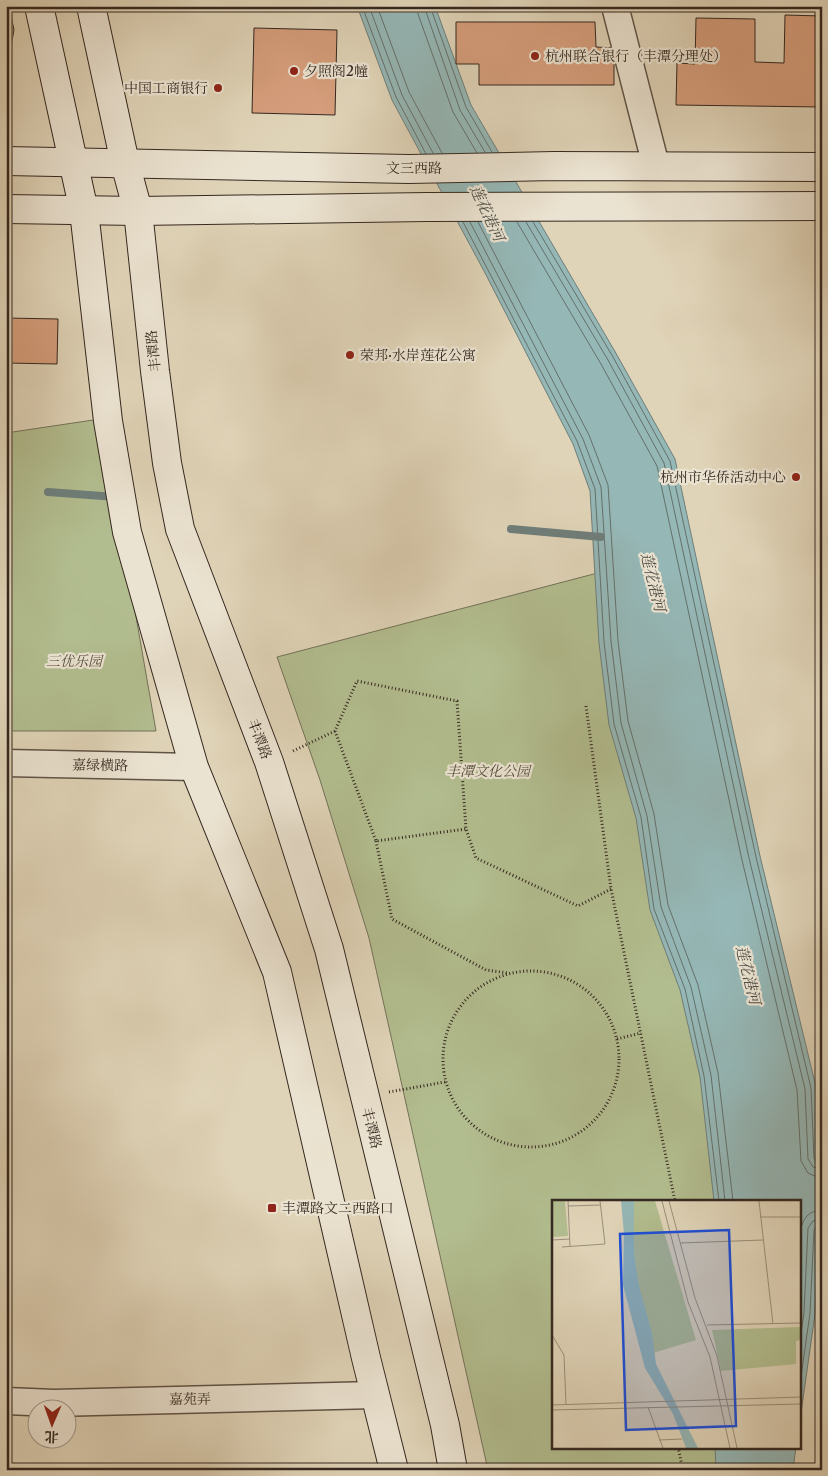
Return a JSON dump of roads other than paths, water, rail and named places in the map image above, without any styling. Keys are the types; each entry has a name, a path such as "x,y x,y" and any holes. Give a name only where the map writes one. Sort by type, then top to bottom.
{"main road":[{"path":"39,6 84,211 108,421 128,532 194,767 277,972 394,1470"},
{"name":"丰潭路","path":"91,6 125,163 138,211 155,372 167,463 180,529 269,762 329,949 445,1425 453,1470"},
{"name":"文三西路","path":"6,161 409,169 554,166 822,167"},
{"path":"6,209 138,211 563,206 822,206"}],"street":[{"path":"615,6 656,166"},
{"name":"嘉绿横路","path":"6,763 194,767"},
{"name":"嘉苑弄","path":"6,1401 54,1403 375,1394"}],"water":[{"name":"莲花港河","path":"357,6 435,6 471,105 617,355 675,459 760,856 816,1087 821,1194 815,1314 800,1420 800,1200 714,1200 700,1077 680,990 650,910 636,818 609,725 599,643 590,491 573,444 484,271 392,100"},
{"path":"715,1448 796,1448 793,1470 716,1470"}],"waterway":[{"path":"48,492 116,497"},
{"path":"511,529 601,537"}],"place":[{"name":"杭州联合银行（丰潭分理处）","path":"535,56"},
{"name":"夕照阁2幢","path":"294,71"},
{"name":"中国工商银行","path":"218,88"},
{"name":"荣邦·水岸莲花公寓","path":"350,355"},
{"name":"杭州市华侨活动中心","path":"796,477"},
{"name":"丰潭路文二西路口","path":"272,1208"}],"park label":[{"name":"三优乐园","path":"74,661"},
{"name":"丰潭文化公园","path":"488,771"}]}
